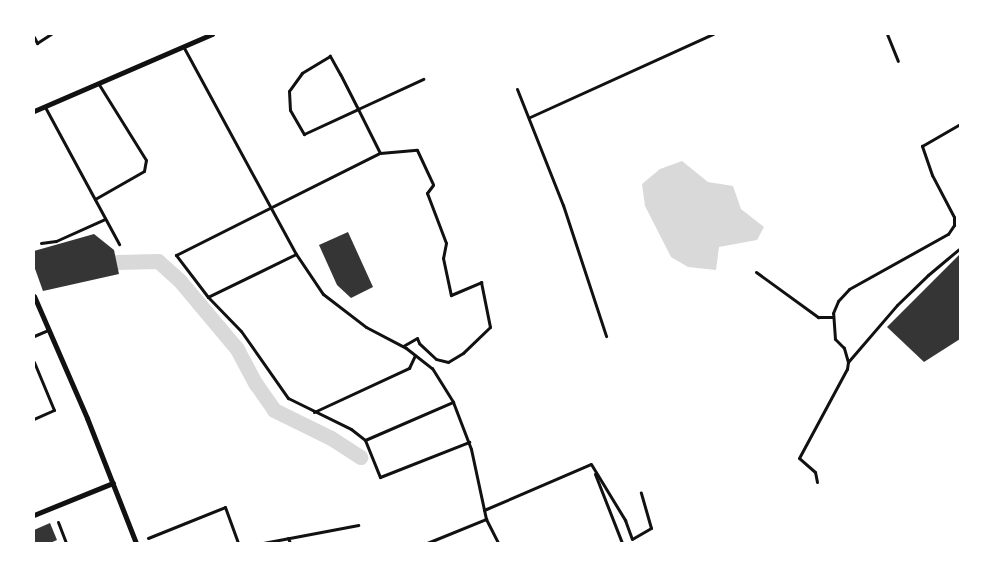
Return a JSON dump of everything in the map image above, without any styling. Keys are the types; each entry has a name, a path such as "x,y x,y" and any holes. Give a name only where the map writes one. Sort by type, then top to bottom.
{"main road":[{"path":"34,111 212,34"},
{"path":"34,296 87,418 136,543"}],"street":[{"path":"34,37 37,43 51,34"},
{"path":"530,117 714,34"},
{"path":"887,34 898,62"},
{"path":"183,46 296,254 323,294 366,327 403,346 432,368 453,402 469,442 486,519 498,543"},
{"path":"380,153 358,109 330,56 302,73 289,91 290,110 304,134 358,109 422,79"},
{"path":"95,199 144,171 146,160 98,83"},
{"path":"517,89 530,117 563,205 606,336"},
{"path":"44,106 119,244"},
{"path":"818,482 815,472 799,458 847,369 848,362 844,348 835,339 833,317 838,301 849,289 948,234 954,225 954,217 932,175 922,146 960,124"},
{"path":"403,346 417,338 418,343 436,359 448,362 463,352 490,327 481,282 451,295 442,258 446,243 427,193 432,186 417,150 380,153 272,209 176,254 208,297 241,331 288,398 351,429 365,440 380,477 469,442"},
{"path":"42,243 56,241 105,219"},
{"path":"848,362 897,305 928,275 959,250"},
{"path":"208,297 296,254"},
{"path":"756,272 818,317 833,317"},
{"path":"34,336 48,330"},
{"path":"314,412 409,368 415,355"},
{"path":"34,362 54,410 34,419"},
{"path":"365,440 453,402"},
{"path":"484,510 591,464"},
{"path":"591,464 625,520 632,539 651,528 641,492"},
{"path":"591,464 622,543"},
{"path":"34,515 113,483"},
{"path":"148,538 225,507 238,543"},
{"path":"428,543 486,519"},
{"path":"58,522 66,543"},
{"path":"263,543 358,525"},
{"path":"288,538 290,543"}],"shaded area":[{"path":"682,161 708,182 733,186 741,209 764,227 757,240 719,247 716,270 688,267 671,257 645,206 642,184 660,169"}],"building":[{"path":"348,232 373,287 351,298 337,285 319,245"},
{"path":"94,234 114,250 119,274 43,291 34,266 34,251"},
{"path":"960,254 960,339 924,362 887,327"},
{"path":"50,523 57,540 50,543 34,543 34,530"}],"waterway":[{"path":"117,262 158,261 180,281 237,349 256,384 274,410 331,438 360,457"}]}
